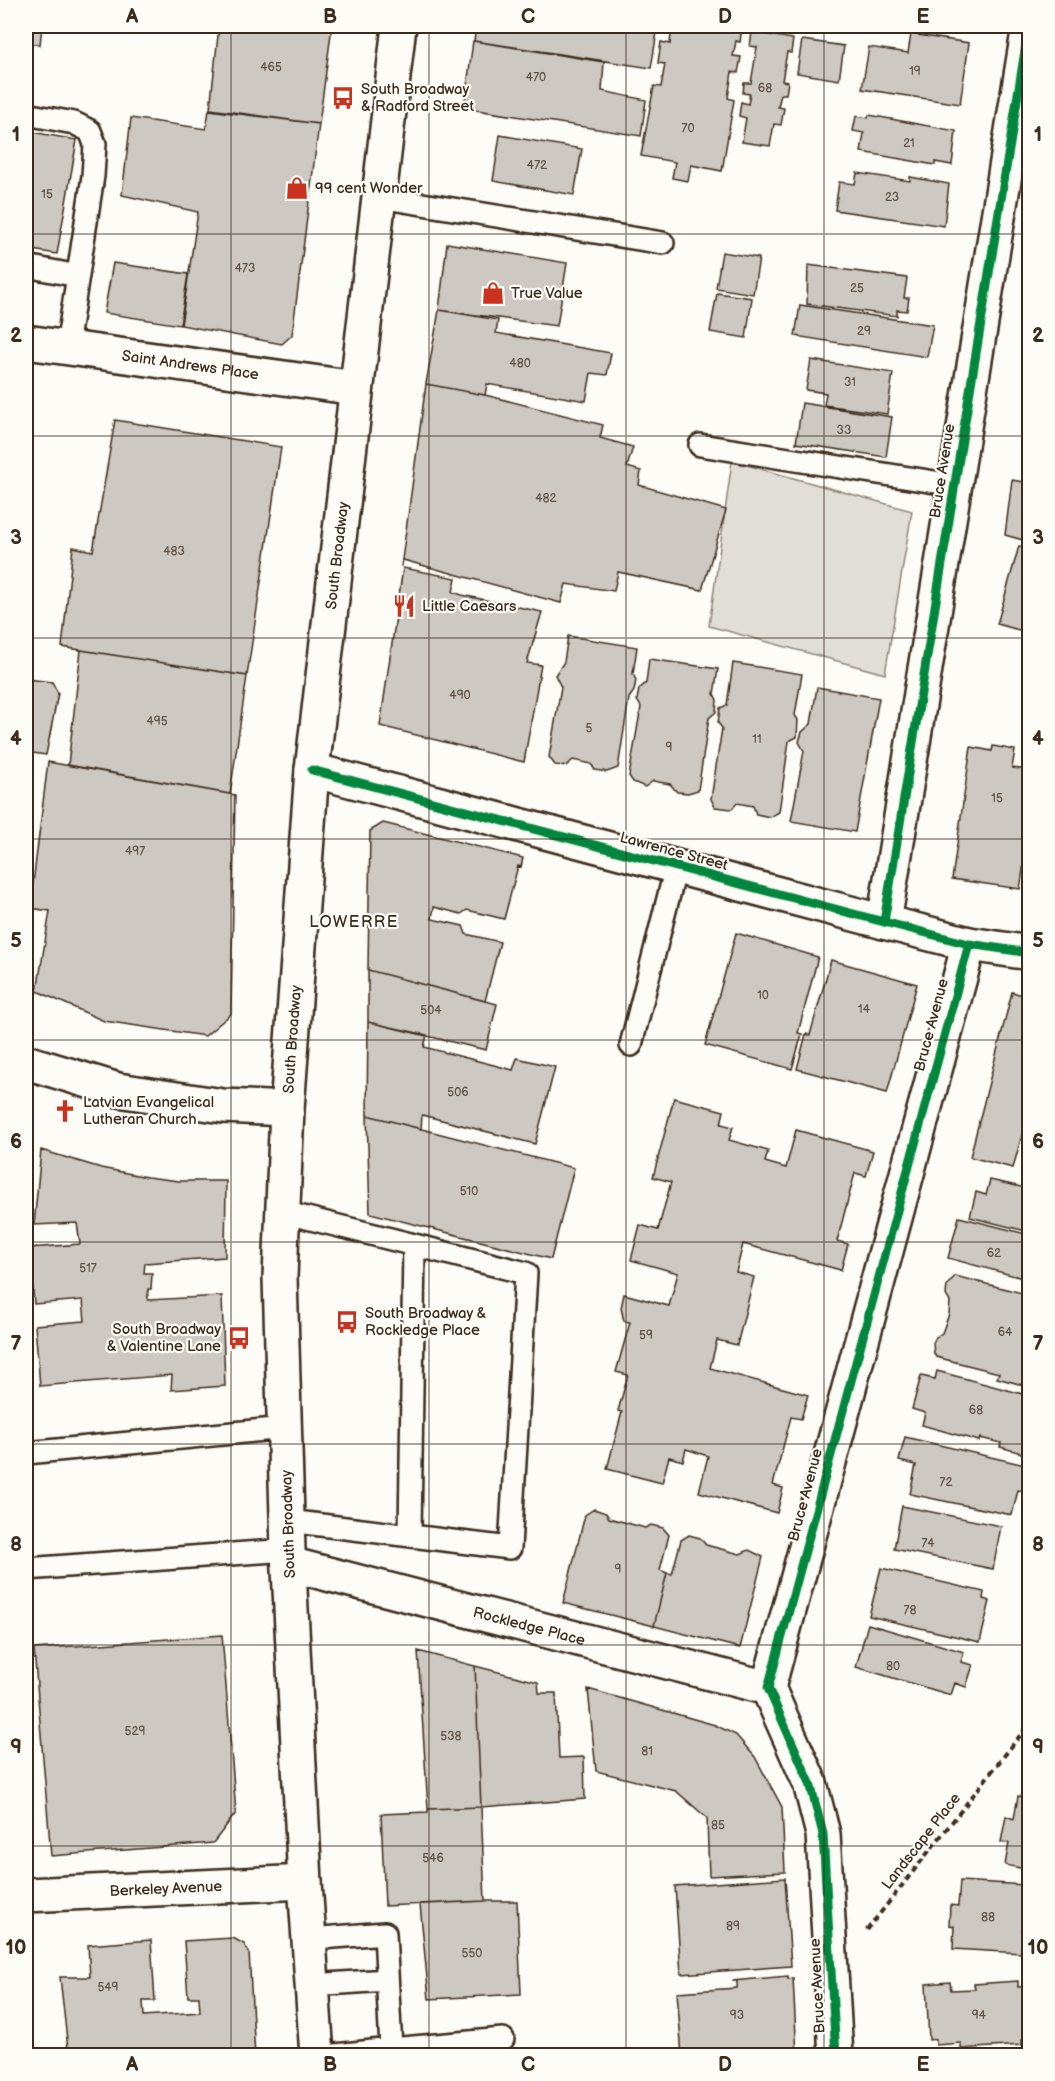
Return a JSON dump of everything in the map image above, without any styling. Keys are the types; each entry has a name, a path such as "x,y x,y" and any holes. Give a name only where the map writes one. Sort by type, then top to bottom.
{"street":[{"name":"South Broadway","path":"317,2055 305,1882 288,1545 280,1277 287,1109 312,771 399,26"},
{"name":"Bruce Avenue","path":"884,922 1029,26"},
{"name":"Saint Andrews Place","path":"26,342 357,388"},
{"name":"Lawrence Street","path":"312,771 969,944 1029,953"},
{"name":"Bruce Avenue","path":"836,2055 823,1834 810,1784 768,1688 969,944"},
{"path":"26,1062 118,1090 222,1106 287,1109"},
{"name":"Rockledge Place","path":"288,1545 768,1688"},
{"name":"Berkeley Avenue","path":"26,1895 305,1882"}],"lane":[{"path":"26,114 74,123 90,131 95,144 93,176 67,347"},
{"path":"379,197 663,243"},
{"path":"26,266 78,276"},
{"path":"700,445 954,485"},
{"path":"631,1045 676,867"},
{"path":"26,1569 410,1535 510,1548 526,1273 283,1212"},
{"path":"410,1535 414,1245"},
{"path":"26,1453 285,1428"},
{"path":"309,1940 385,1933 392,2049"},
{"path":"312,1985 387,1980"},
{"path":"326,2055 503,2039"}],"shaded area":[{"path":"732,461 912,511 885,674 709,626"}],"building":[{"path":"26,26 42,26 40,45 26,43"},
{"path":"219,26 332,26 319,124 210,109"},
{"path":"476,26 658,26 651,68 474,41"},
{"path":"670,26 689,26 704,32 722,32 729,26 741,34 740,42 736,41 733,56 741,57 738,73 732,72 728,98 734,100 722,171 691,165 688,181 672,178 675,162 641,156 654,86 661,87 665,64 658,63 661,42 670,44"},
{"path":"752,32 793,39 791,53 787,52 782,81 788,82 786,94 781,94 778,107 784,108 781,125 774,124 770,146 742,142 746,118 739,116 741,102 748,104 750,94 743,93 744,83 751,83 757,47 750,46"},
{"path":"911,34 969,43 960,104 862,89 869,47 908,53"},
{"path":"802,40 844,46 839,80 797,73"},
{"path":"473,41 604,62 602,91 646,100 641,136 464,108"},
{"path":"209,110 319,124 292,335 282,344 181,325 198,212 122,195 131,118 206,129"},
{"path":"869,115 956,131 952,165 935,162 935,165 861,152 864,133 853,131 856,116 868,118"},
{"path":"26,131 77,140 57,254 26,249"},
{"path":"500,135 582,149 574,195 493,181"},
{"path":"857,173 910,181 910,177 949,184 944,226 835,210 839,182 855,184"},
{"path":"447,243 567,263 557,326 439,310"},
{"path":"722,252 759,258 753,294 716,288"},
{"path":"113,263 188,274 180,325 104,313"},
{"path":"808,265 907,278 904,298 909,298 907,311 897,310 897,316 807,304"},
{"path":"717,293 752,298 746,338 710,332"},
{"path":"800,305 933,325 927,357 795,336"},
{"path":"439,310 498,320 496,333 611,353 607,375 591,373 586,401 487,384 485,395 426,384"},
{"path":"811,360 893,373 887,414 824,405 826,393 806,390"},
{"path":"426,384 485,395 603,425 600,438 633,447 627,467 641,471 639,485 726,510 702,590 618,572 614,591 566,584 561,603 403,560 401,567"},
{"path":"802,403 892,417 886,457 796,443"},
{"path":"115,420 281,447 247,676 62,647 73,547 93,551"},
{"path":"1012,480 1030,483 1030,542 1005,535"},
{"path":"1019,546 1030,549 1030,633 997,624"},
{"path":"403,568 456,578 453,592 462,595 542,612 527,663 541,665 524,762 380,726"},
{"path":"568,636 637,647 633,674 636,680 634,691 629,698 618,768 607,772 595,770 591,764 573,760 566,766 555,765 549,757 561,687 555,675 564,662"},
{"path":"81,650 247,676 230,794 68,765"},
{"path":"649,659 718,669 714,694 717,700 716,712 709,718 698,790 688,793 677,792 670,784 653,781 645,787 633,782 629,776 641,707 637,700 639,689 646,683"},
{"path":"733,663 802,674 795,715 798,720 797,737 789,741 779,812 770,817 756,814 753,806 737,803 732,809 715,807 711,799 722,728 718,723 720,708 727,705"},
{"path":"26,679 52,682 58,693 46,755 26,752"},
{"path":"817,687 879,698 855,832 791,821 804,751 799,742 802,732 811,724"},
{"path":"993,746 1015,750 1012,768 1030,770 1030,825 1020,889 952,879 971,747 992,751"},
{"path":"48,762 235,795 231,1014 205,1036 104,1021 37,991 50,911 30,908"},
{"path":"383,823 523,858 521,867 518,866 504,919 467,910 461,914 434,907 432,919 463,926 466,934 500,942 485,1001 368,970 370,831"},
{"path":"736,933 818,957 798,1033 802,1034 792,1069 705,1045"},
{"path":"831,960 917,984 887,1093 797,1069 806,1034 810,1035"},
{"path":"368,970 497,1004 486,1050 368,1022"},
{"path":"1012,992 1030,997 1030,1106 1013,1168 970,1157"},
{"path":"368,1022 427,1035 424,1047 513,1070 517,1058 555,1067 535,1144 422,1115 421,1129 367,1115"},
{"path":"674,1098 724,1111 721,1124 733,1127 729,1140 768,1151 765,1162 786,1168 796,1130 873,1151 866,1176 855,1173 837,1241 848,1244 841,1270 743,1244 736,1272 754,1277 737,1345 717,1340 710,1368 808,1395 801,1419 791,1417 773,1485 783,1488 777,1513 699,1492 708,1456 686,1449 683,1461 669,1457 662,1483 607,1469 622,1412 618,1411 628,1375 616,1372 630,1322 624,1321 621,1308 624,1294 669,1306 678,1273 631,1260 640,1225 658,1230 671,1182 653,1177"},
{"path":"367,1115 574,1168 551,1259 370,1213"},
{"path":"41,1150 101,1168 147,1177 179,1181 226,1181 225,1257 145,1263 144,1273 152,1273 148,1300 222,1296 225,1386 171,1390 172,1375 40,1386 35,1325 85,1321 83,1300 34,1304 30,1248 80,1244 77,1223 34,1225"},
{"path":"990,1180 1030,1189 1030,1232 970,1217 976,1192 986,1195"},
{"path":"959,1217 1030,1235 1030,1280 948,1258"},
{"path":"955,1276 1030,1295 1030,1387 997,1378 999,1373 936,1357 933,1343 942,1333 949,1314 950,1302 946,1295 947,1285"},
{"path":"937,1371 1030,1396 1030,1436 1025,1454 1000,1447 1001,1443 980,1438 979,1441 922,1425 925,1413 912,1409 921,1376 935,1379"},
{"path":"905,1437 1025,1465 1024,1468 1030,1469 1030,1492 1018,1490 1012,1515 910,1494 916,1465 899,1461"},
{"path":"902,1506 1001,1526 993,1569 894,1549"},
{"path":"594,1509 606,1513 609,1518 645,1528 651,1525 663,1528 669,1535 660,1570 667,1573 654,1626 563,1603 585,1515"},
{"path":"689,1535 700,1538 706,1545 740,1554 749,1550 763,1557 740,1648 654,1626 667,1573 672,1574 681,1540"},
{"path":"881,1568 984,1592 983,1599 990,1601 980,1642 869,1616"},
{"path":"868,1624 964,1652 961,1662 973,1665 966,1687 955,1683 951,1695 856,1667"},
{"path":"222,1635 236,1813 213,1843 51,1856 34,1649"},
{"path":"418,1651 475,1666 481,1807 428,1809"},
{"path":"475,1666 538,1682 539,1693 556,1693 559,1758 584,1757 585,1799 481,1807"},
{"path":"588,1689 715,1725 736,1735 755,1757 782,1807 785,1872 709,1876 707,1818 676,1791 596,1771"},
{"path":"1018,1796 1030,1798 1030,1870 1005,1865 1009,1843 1001,1842 1006,1816 1014,1819"},
{"path":"481,1807 485,1901 385,1906 381,1814"},
{"path":"785,1878 791,1966 681,1974 675,1886"},
{"path":"960,1881 1025,1885 1021,1953 953,1949 954,1926 949,1925 950,1905 958,1906"},
{"path":"517,1901 521,1994 429,1999 420,1904"},
{"path":"233,1938 244,1944 249,1953 255,2056 94,2056 93,2047 68,2049 60,1977 90,1977 88,1945 151,1940 155,2001 143,2001 144,2016 200,2012 199,1997 188,1997 184,1941"},
{"path":"788,1976 788,1979 793,1978 797,2056 682,2056 677,1992 737,1988 737,1981 732,1981"},
{"path":"1018,1981 1018,1987 1030,1986 1030,2039 1022,2040 1022,2045 961,2049 961,2043 936,2045 936,2039 929,2040 926,1984 950,1982 951,1990 975,1989 974,1984"}],"cycle path":[{"path":"884,922 1029,26"},
{"path":"312,770 969,944 1030,953"},
{"path":"836,2056 823,1834 810,1783 768,1688 969,944"}],"place":[{"name":"South Broadway & Radford Street","path":"343,98"},
{"name":"99 cent Wonder","path":"297,188"},
{"name":"True Value","path":"493,293"},
{"name":"Little Caesars","path":"404,606"},
{"name":"Latvian Evangelical Lutheran Church","path":"65,1111"},
{"name":"South Broadway & Rockledge Place","path":"347,1322"},
{"name":"South Broadway & Valentine Lane","path":"239,1338"}],"district":[{"name":"LOWERRE","path":"354,921"}]}
